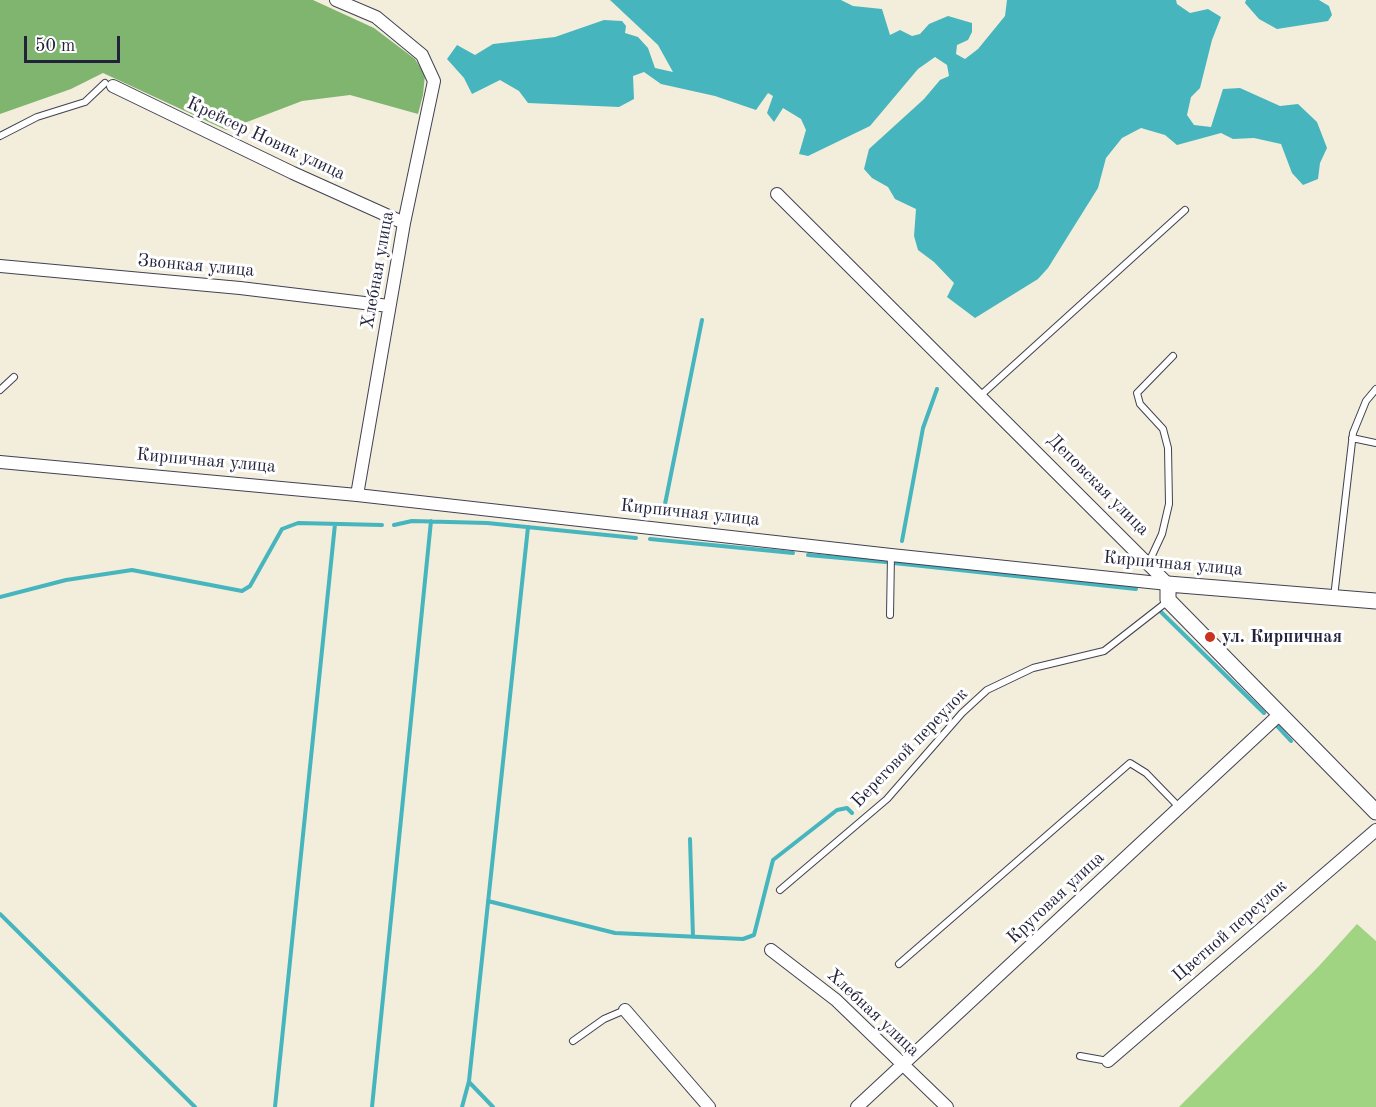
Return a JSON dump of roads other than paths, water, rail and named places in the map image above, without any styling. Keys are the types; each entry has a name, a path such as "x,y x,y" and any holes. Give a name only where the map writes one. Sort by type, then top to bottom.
{"street":[{"name":"Хлебная улица","path":"336,0 376,17 422,55 434,81 404,223 357,495"},
{"name":"Крейсер Новик улица","path":"109,84 293,173 404,223"},
{"name":"Деповская улица","path":"777,194 1168,584"},
{"name":"Звонкая улица","path":"0,266 240,288 389,306"},
{"name":"Кирпичная улица","path":"0,462 357,495 1168,584 1376,601"},
{"path":"1168,584 1168,600 1376,812"},
{"name":"Круговая улица","path":"857,1107 1280,714"},
{"name":"Цветной переулок","path":"1108,1061 1376,830"},
{"name":"Хлебная улица","path":"771,950 836,1000 947,1107"},
{"path":"625,1010 709,1107"}],"lane":[{"path":"0,136 37,117 85,102 109,84"},
{"path":"981,395 1185,210"},
{"path":"1148,564 1162,534 1169,504 1168,448 1163,429 1140,404 1137,393 1173,356"},
{"path":"0,390 14,377"},
{"path":"1334,597 1352,438 1366,401 1376,389"},
{"path":"1352,438 1376,443"},
{"path":"890,615 891,555"},
{"name":"Береговой переулок","path":"780,890 887,799 962,713 987,690 1033,668 1104,651 1168,600"},
{"path":"899,964 1130,762 1146,773 1179,807"},
{"path":"573,1041 604,1019 625,1010"},
{"path":"1080,1056 1108,1061"}],"water":[{"path":"610,0 841,0 853,6 882,9 890,35 900,30 912,36 920,34 929,24 948,16 972,23 972,32 968,40 957,45 956,54 965,59 978,49 1005,16 1007,0 1176,0 1177,4 1190,13 1208,9 1221,17 1212,40 1200,88 1191,97 1187,115 1194,125 1211,127 1223,89 1240,88 1280,106 1298,104 1317,122 1327,148 1320,163 1318,179 1303,185 1292,173 1281,144 1254,138 1233,139 1221,133 1177,145 1165,135 1141,128 1122,138 1106,158 1098,188 1048,268 1038,279 975,318 947,297 954,283 934,262 918,250 914,236 916,209 895,199 888,187 872,178 864,169 869,149 924,99 940,80 949,76 947,65 935,57 918,69 870,126 808,156 799,154 806,130 801,119 783,108 774,122 767,113 773,96 768,93 756,110 715,96 661,84 644,72 633,76 634,99 619,107 528,103 519,91 500,80 472,94 464,78 447,59 457,45 475,55 493,44 555,37 604,20 622,21 626,26 625,33 638,37 648,48 655,68 673,72 658,45"},
{"path":"1246,0 1319,0 1329,6 1332,15 1328,21 1277,29 1259,19 1245,3"}],"waterway":[{"path":"663,514 702,320"},
{"path":"902,541 923,428 937,389"},
{"path":"394,525 412,521 487,523 636,538"},
{"path":"372,1107 431,521"},
{"path":"0,597 66,580 132,570 242,591 250,586 282,529 298,523 382,525"},
{"path":"275,1107 335,524"},
{"path":"462,1107 469,1081 528,527"},
{"path":"650,539 793,553"},
{"path":"808,555 886,562"},
{"path":"894,563 1136,589"},
{"path":"1161,612 1264,713"},
{"path":"1278,727 1291,741"},
{"path":"488,901 615,933 743,939 754,935 773,860 837,810 847,808 852,813"},
{"path":"690,839 693,937"},
{"path":"0,914 195,1107"},
{"path":"469,1082 493,1107"}],"place":[{"name":"ул. Кирпичная","path":"1210,637"}]}
